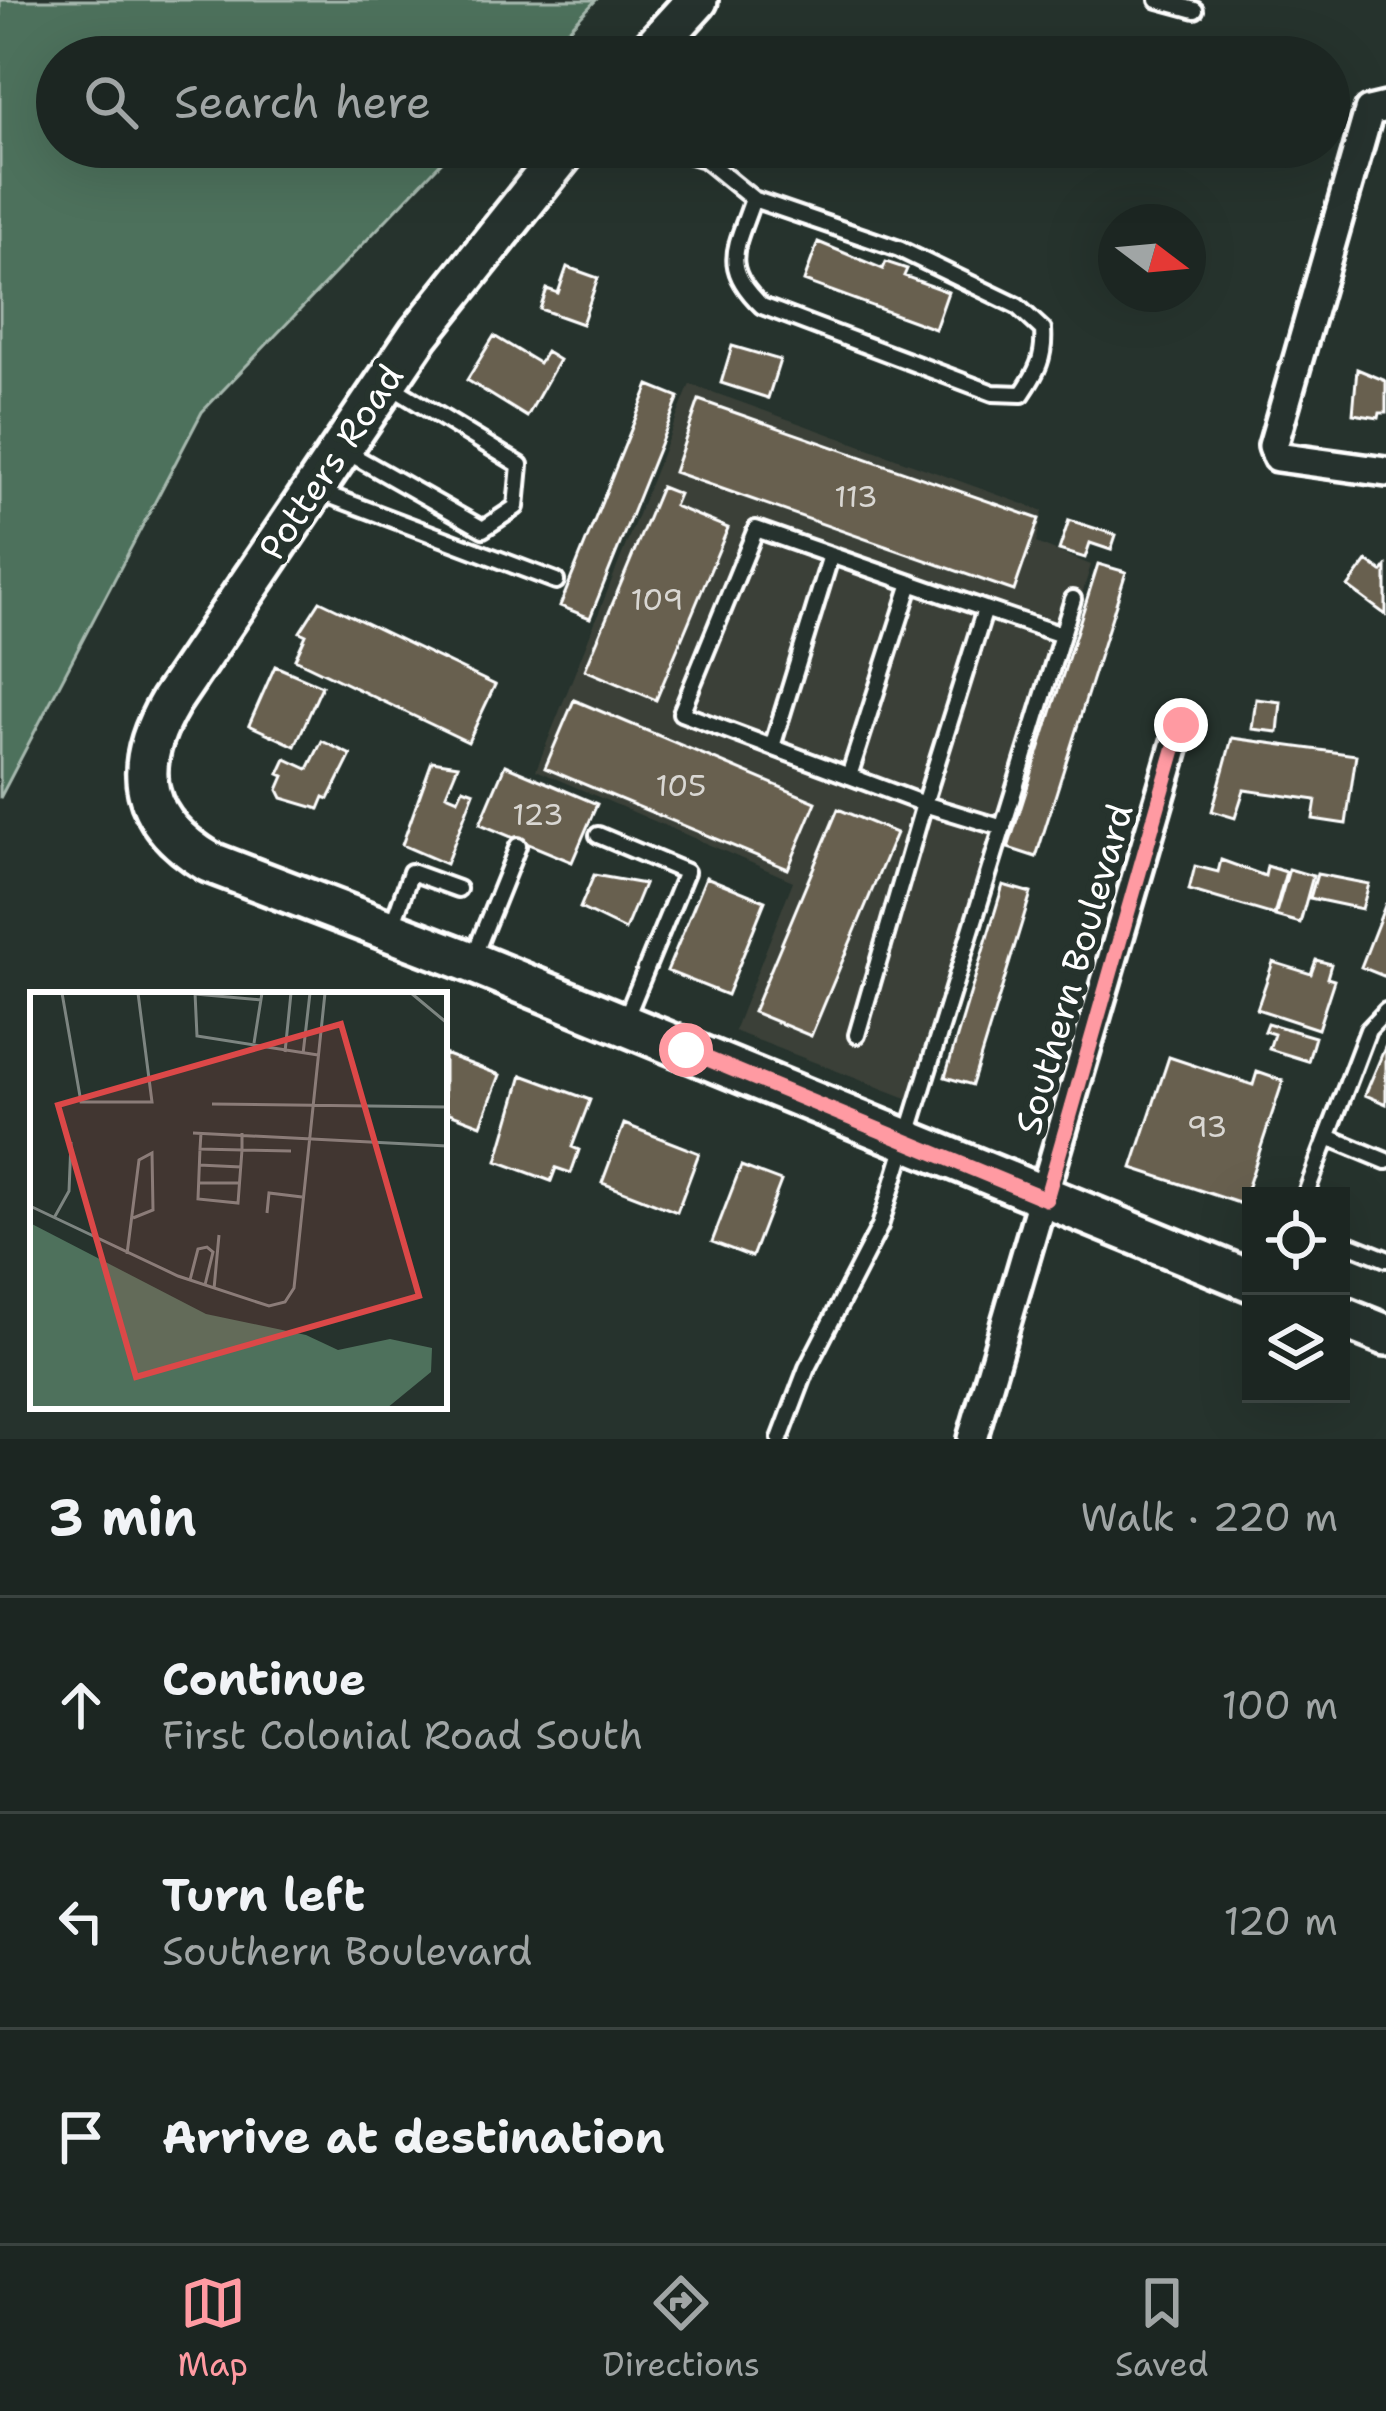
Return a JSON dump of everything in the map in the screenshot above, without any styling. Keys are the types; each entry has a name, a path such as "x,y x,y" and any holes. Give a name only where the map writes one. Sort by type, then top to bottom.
{"street":[{"path":"665,36 698,0"},
{"path":"1378,109 1273,446 1277,457 1386,472"},
{"name":"Potters Road","path":"390,930 209,862 182,846 152,803 146,762 158,723 310,488 486,245 550,168"},
{"name":"Southern Boulevard","path":"972,1439 1181,725"},
{"path":"390,930 1242,1277"},
{"path":"1350,1321 1386,1335"}],"lane":[{"path":"1158,0 1196,10"},
{"path":"715,168 753,200 899,249 1017,306 1043,330 1045,352 1035,375 1022,394 993,393 762,306 740,285 732,259 753,200"},
{"path":"339,447 483,529 516,506 520,465 385,382"},
{"path":"310,488 556,581"},
{"path":"1003,828 681,713 756,529 1062,635"},
{"path":"772,748 831,556"},
{"path":"849,776 911,583"},
{"path":"780,1439 807,1368 880,1226 1073,599"},
{"path":"856,1035 985,609"},
{"path":"598,836 686,872 623,1024"},
{"path":"471,962 518,846"},
{"path":"390,930 411,872 458,889"},
{"path":"1308,1187 1368,1030 1386,1011"},
{"path":"1328,1136 1386,1161"},
{"path":"1350,1245 1386,1259"}],"shaded area":[{"path":"690,384 1043,511 1036,543 1091,565 927,1106 734,1031 793,881 536,770"}],"green space":[{"path":"0,0 596,0 562,36 36,36 36,168 436,168 202,412 0,798"}],"building":[{"path":"818,242 883,269 886,262 907,269 904,276 948,292 935,329 804,281"},
{"path":"567,267 598,278 582,324 540,309 547,289 558,293"},
{"path":"494,336 539,363 546,352 559,360 527,417 467,380"},
{"path":"732,346 780,360 768,398 721,383"},
{"path":"1357,369 1386,381 1386,413 1379,418 1353,414"},
{"path":"649,385 679,397 590,618 560,606"},
{"path":"699,400 1039,519 1014,591 674,472"},
{"path":"661,487 679,494 674,506 728,528 656,700 585,670"},
{"path":"1069,520 1116,535 1111,550 1090,543 1085,558 1059,550"},
{"path":"1367,561 1382,572 1386,567 1386,615 1348,587"},
{"path":"1098,564 1126,572 1036,857 1008,848"},
{"path":"320,601 495,685 468,742 295,659 306,635 300,632"},
{"path":"275,666 322,686 295,746 249,725"},
{"path":"1256,699 1281,702 1278,732 1252,729"},
{"path":"574,700 816,802 788,869 545,768"},
{"path":"1232,738 1356,755 1346,824 1313,819 1316,800 1244,790 1235,818 1212,811"},
{"path":"322,741 351,755 329,799 324,797 319,809 282,798 278,790 284,776 279,774 286,759 308,769"},
{"path":"432,761 458,765 446,794 458,799 463,788 474,792 446,864 402,845"},
{"path":"505,765 597,804 572,862 480,824"},
{"path":"838,809 896,833 811,1036 753,1012"},
{"path":"1221,860 1265,876 1267,866 1286,872 1274,915 1189,890 1195,866 1218,872"},
{"path":"1289,869 1313,876 1300,923 1275,916"},
{"path":"1317,874 1369,884 1362,909 1310,898"},
{"path":"594,875 644,884 625,930 580,908"},
{"path":"706,877 765,901 727,995 667,971"},
{"path":"1003,885 1031,893 972,1085 945,1077"},
{"path":"1386,903 1386,977 1361,967"},
{"path":"1316,960 1331,964 1327,978 1334,980 1318,1029 1257,1009 1273,962 1311,974"},
{"path":"1267,1023 1315,1037 1308,1061 1269,1049 1274,1034 1264,1031"},
{"path":"1386,1045 1386,1104 1365,1095"},
{"path":"447,1055 500,1075 481,1125 447,1112"},
{"path":"1169,1057 1253,1085 1257,1072 1283,1081 1248,1187 1242,1187 1242,1204 1132,1168"},
{"path":"522,1075 590,1100 572,1147 579,1150 571,1173 556,1168 551,1181 497,1161"},
{"path":"624,1124 699,1153 677,1212 602,1183"},
{"path":"741,1166 781,1181 752,1257 712,1242"}],"route":[{"path":"686,1050 1046,1199 1181,725"}]}
